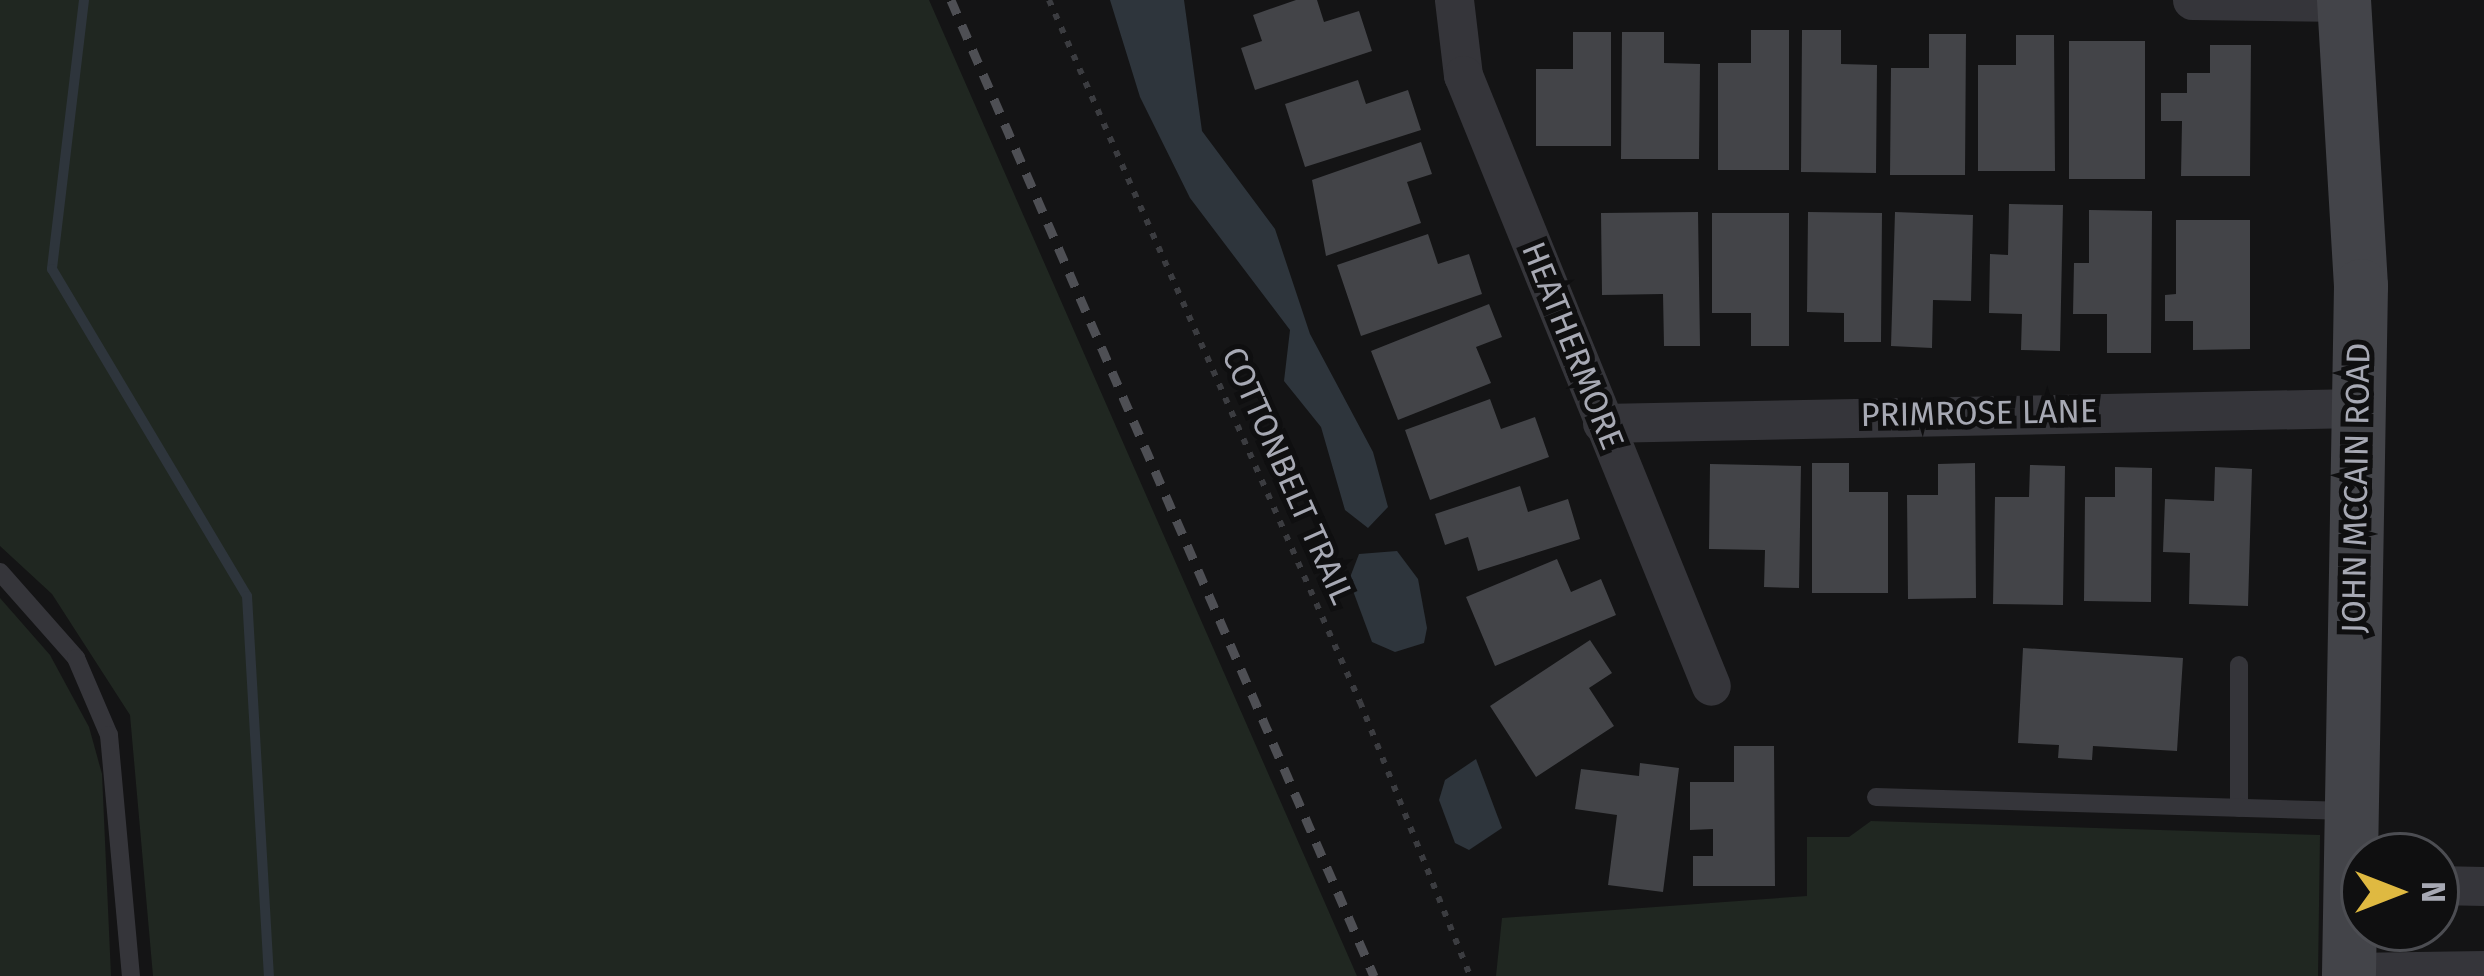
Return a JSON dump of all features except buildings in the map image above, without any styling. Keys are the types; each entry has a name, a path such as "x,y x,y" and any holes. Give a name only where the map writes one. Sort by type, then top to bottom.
{"main road":[{"name":"JOHN MCCAIN ROAD","path":"2344,1 2361,286 2355,832"}],"street":[{"name":"HEATHERMORE","path":"1454,0 1463,75 1711,686"},
{"path":"2192,0 2344,1"},
{"name":"PRIMROSE LANE","path":"1602,423 2356,408"},
{"path":"2349,974 2484,970"}],"lane":[{"path":"0,572 76,658 110,735 130,976"},
{"path":"2240,665 2240,808"},
{"path":"1876,797 2353,812"}],"path":[{"name":"COTTONBELT TRAIL","path":"1049,0 1323,616 1470,976"}],"shaded area":[{"path":"0,0 929,0 1357,976 153,976 130,715 52,594 0,546"},
{"path":"1110,0 1184,0 1202,131 1275,229 1310,334 1373,452 1388,507 1368,528 1345,510 1321,427 1284,381 1290,330 1190,198 1140,97"},
{"path":"1397,551 1418,579 1427,628 1424,643 1395,652 1372,642 1349,580 1359,554"},
{"path":"0,598 50,655 89,727 102,774 111,976 0,976"},
{"path":"1476,759 1502,828 1469,850 1455,843 1439,800 1445,780"},
{"path":"1871,821 2320,835 2318,976 1496,976 1502,918 1807,896 1807,837 1849,837"}],"waterway":[{"path":"84,0 52,269 247,596 269,976"}],"railway":[{"path":"951,0 1374,976"}]}
